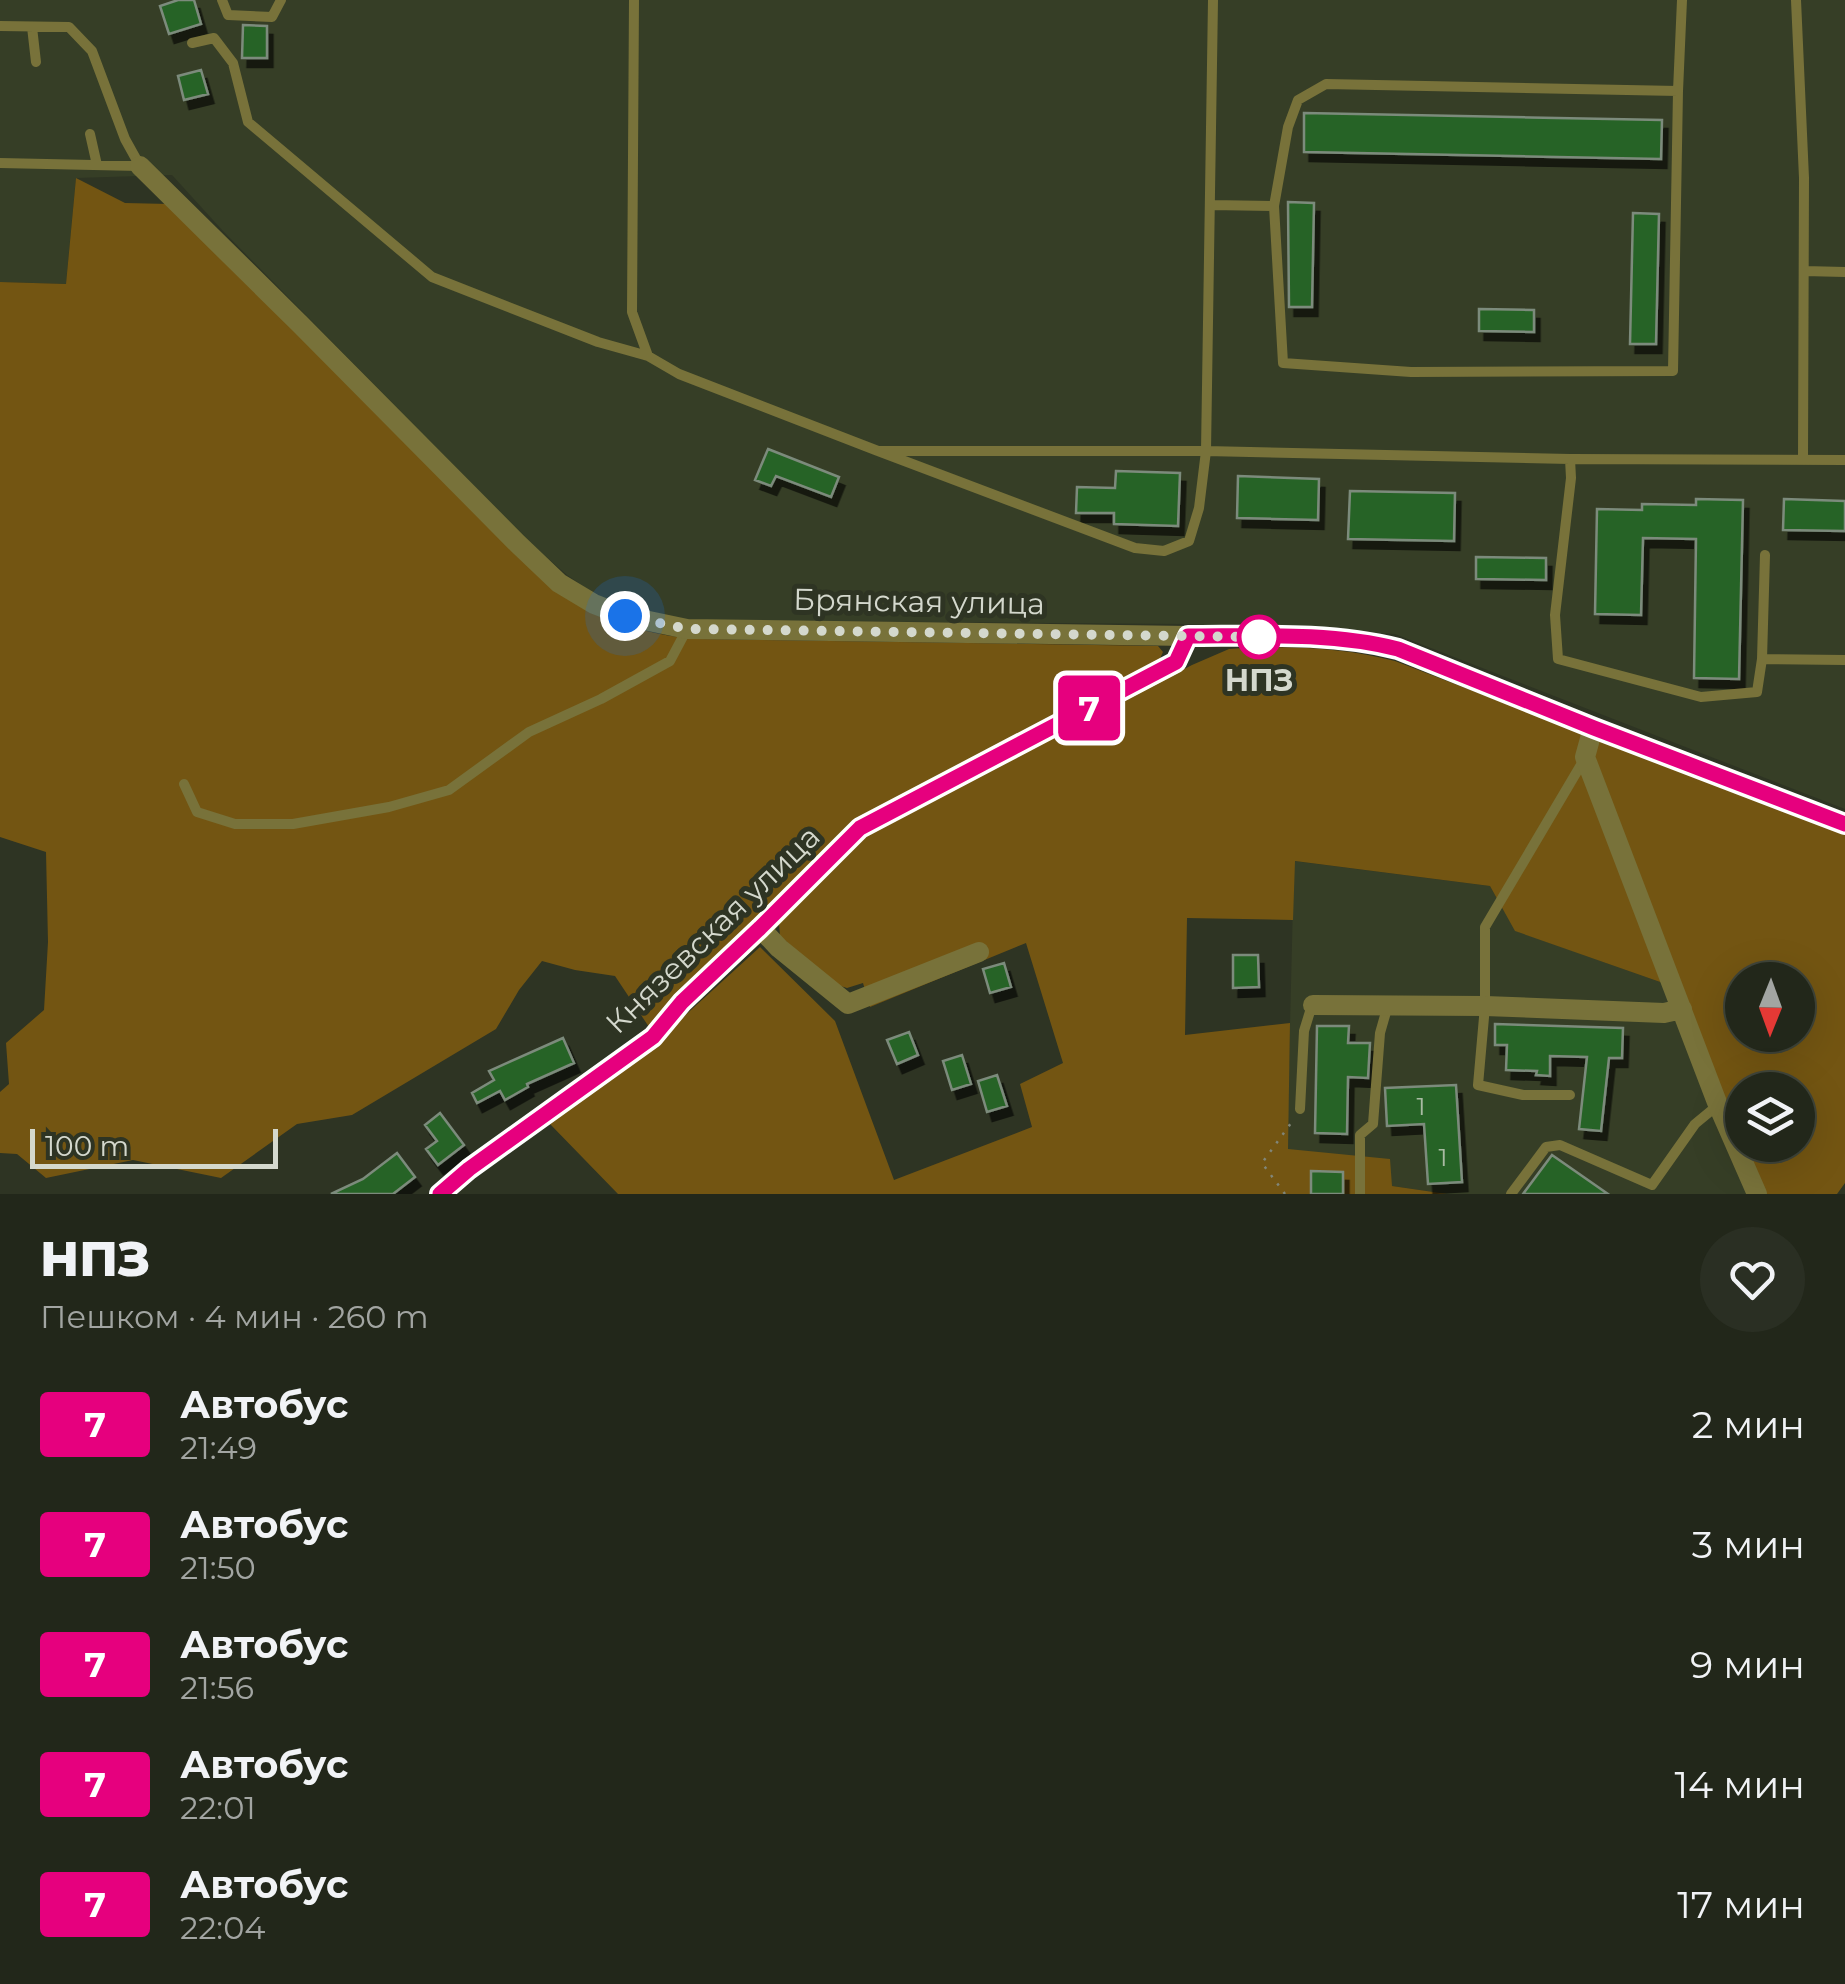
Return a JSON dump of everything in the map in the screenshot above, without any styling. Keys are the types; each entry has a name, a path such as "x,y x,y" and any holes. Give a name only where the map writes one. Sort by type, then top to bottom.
{"street":[{"name":"Брянская улица","path":"140,166 560,583 594,604 625,616 688,629 1372,642 1845,824"},
{"name":"Князевская улица","path":"440,1194 653,1037 682,1002 860,828 1176,662 1188,636"},
{"path":"1594,728 1585,757 1718,1105 1757,1194"},
{"path":"760,928 848,1004 979,952"},
{"path":"1313,1004 1664,1014 1682,1009"}],"lane":[{"path":"222,0 228,15 272,16 281,0"},
{"path":"634,0 632,312 648,356"},
{"path":"192,43 214,38 233,63 248,122 432,278 598,342 648,356 679,374 1135,548 1164,551 1189,540 1199,508 1206,450 1213,0"},
{"path":"1678,90 1326,84 1298,100 1288,127 1274,206 1283,363 1411,372 1673,371 1682,0"},
{"path":"1796,0 1804,178 1803,458"},
{"path":"0,26 68,27 92,51 140,166 0,163"},
{"path":"32,27 36,62"},
{"path":"90,134 97,165"},
{"path":"1210,205 1274,206"},
{"path":"1804,271 1845,272"},
{"path":"878,451 1206,450 1570,459 1845,460"},
{"path":"1570,459 1555,615 1558,659 1701,697 1757,692 1766,555"},
{"path":"184,784 197,812 235,824 293,824 389,807 449,790 529,732 670,662 688,629"},
{"path":"1762,659 1845,660"},
{"path":"1570,1096 1523,1095 1478,1085 1485,1006 1485,928 1585,757"},
{"path":"1300,1109 1304,1031 1313,1004"},
{"path":"1360,1194 1360,1135 1373,1124 1380,1033 1388,1005"},
{"path":"1511,1194 1546,1147 1560,1145 1655,1189 1694,1124 1718,1105"}],"path":[{"path":"1285,1194 1262,1163 1300,1109"}],"shaded area":[{"path":"0,0 1845,0 1845,809 1395,634 1185,624 690,620 660,616 596,595 530,543 172,175 76,178 66,284 0,282"},
{"path":"76,178 125,203 169,204 589,612 642,630 697,639 1158,646 1163,652 1158,663 855,822 651,1030 615,976 542,961 496,1029 352,1115 297,1124 221,1178 133,1160 46,1178 17,1154 0,1153 0,1092 9,1084 6,1043 44,1010 48,942 46,852 0,837 0,282 66,284"},
{"path":"1312,648 1395,661 1845,834 1845,1183 1837,1194 1749,1194 1736,1162 1815,1162 1815,1072 1725,1072 1725,1135 1663,983 1515,931 1490,886 1295,861 1293,920 1187,918 1185,1035 1290,1023 1288,1149 1390,1159 1392,1186 1447,1194 618,1194 550,1124 657,1041 760,947 835,1021 894,1180 1032,1127 1020,1084 1063,1063 1026,943 870,1007 863,983 847,988 834,984 780,936 779,923 866,834 1229,649"},
{"path":"1294,861 1490,886 1516,931 1663,983 1725,1135 1725,1162 1736,1162 1749,1194 1447,1194 1392,1186 1287,1149"}],"building":[{"path":"194,0 201,24 169,34 160,6"},
{"path":"243,25 267,26 267,58 242,58"},
{"path":"201,70 208,94 184,100 178,76"},
{"path":"1304,113 1662,120 1661,159 1304,152"},
{"path":"1288,202 1314,203 1312,307 1289,307"},
{"path":"1633,213 1659,214 1656,344 1630,344"},
{"path":"1479,309 1534,310 1534,332 1479,331"},
{"path":"768,449 839,477 831,497 776,476 771,486 755,480"},
{"path":"1116,471 1180,473 1178,526 1114,524 1114,513 1076,513 1077,487 1115,488"},
{"path":"1238,476 1319,479 1318,520 1237,518"},
{"path":"1350,491 1455,493 1454,541 1348,539"},
{"path":"1696,499 1743,500 1739,679 1694,678 1696,539 1643,538 1641,615 1595,614 1597,509 1642,510 1642,504 1696,505"},
{"path":"1784,499 1845,501 1845,531 1783,530"},
{"path":"1476,557 1546,558 1546,580 1476,579"},
{"path":"1233,955 1258,955 1259,987 1233,988"},
{"path":"1004,963 1011,987 990,993 983,969"},
{"path":"1495,1024 1623,1028 1622,1058 1609,1058 1601,1131 1579,1129 1587,1057 1550,1056 1550,1076 1536,1075 1537,1071 1506,1070 1507,1045 1495,1045"},
{"path":"1317,1026 1349,1026 1348,1043 1370,1043 1368,1078 1348,1077 1347,1134 1315,1133"},
{"path":"909,1032 918,1055 897,1064 887,1040"},
{"path":"563,1038 574,1063 527,1084 528,1087 505,1100 500,1091 477,1103 472,1093 494,1080 489,1071"},
{"path":"962,1055 971,1084 952,1090 943,1061"},
{"path":"997,1075 1007,1106 987,1112 978,1081"},
{"path":"1456,1085 1462,1182 1428,1184 1424,1124 1387,1126 1385,1088"},
{"path":"440,1113 464,1145 438,1165 426,1149 437,1141 425,1125"},
{"path":"397,1153 415,1177 393,1194 331,1194 363,1179"},
{"path":"1552,1155 1608,1194 1523,1194"},
{"path":"1311,1171 1343,1172 1343,1194 1311,1194"}],"bus line":[{"name":"7","path":"440,1194 653,1037 682,1002 860,828 1176,662 1188,636 1336,639 1398,649 1845,824"}],"place":[{"name":"НПЗ","path":"1259,637"}],"route":[{"path":"625,616 688,629 1259,637"}]}
